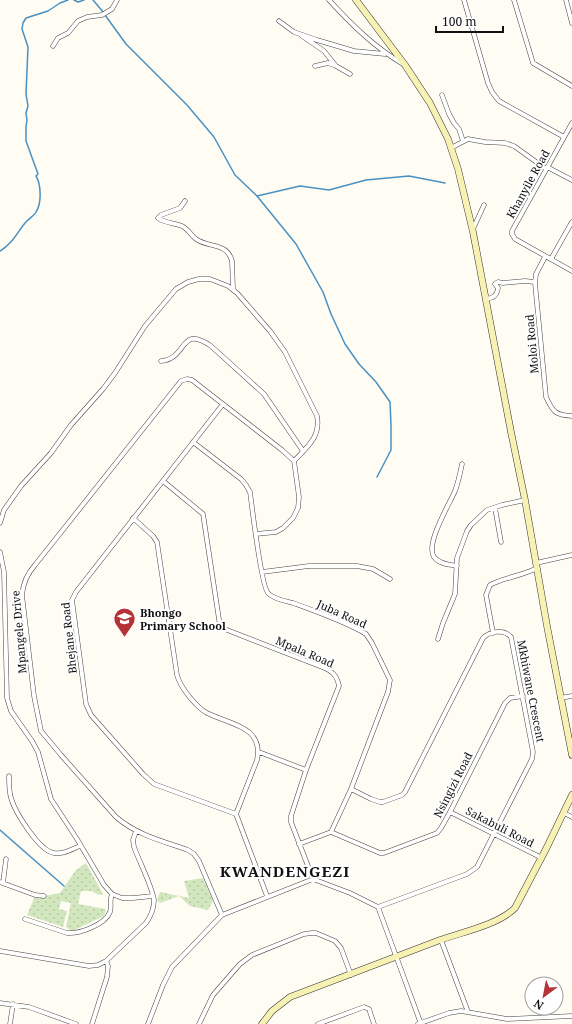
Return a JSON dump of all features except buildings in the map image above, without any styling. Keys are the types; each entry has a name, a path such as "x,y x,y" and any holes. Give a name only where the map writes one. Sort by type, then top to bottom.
{"street":[{"path":"53,46 58,38 68,33 78,21 87,17 102,15 112,9 117,0"},
{"path":"329,0 368,40 385,54 405,65"},
{"path":"356,0 405,65 430,103 451,148 458,169 486,299 510,432 525,500 560,698 572,755"},
{"path":"464,0 488,83 492,92 499,101 564,137"},
{"path":"514,0 533,63 572,86"},
{"path":"572,3 566,2 572,22"},
{"path":"279,21 324,51 334,65 350,74"},
{"path":"300,34 354,51 385,54"},
{"path":"315,66 328,63 334,65"},
{"path":"442,95 449,114 454,124 459,129 463,141"},
{"name":"Khanyile Road","path":"572,123 512,231 515,239 572,271"},
{"path":"451,148 468,139 510,144 547,168 572,180"},
{"path":"185,201 180,208 161,215 158,218 184,227 196,239 220,247 228,252 232,261 233,289"},
{"path":"472,230 484,205"},
{"path":"551,260 572,222"},
{"name":"Moloi Road","path":"545,257 538,269 535,282 546,397 550,407 557,414 572,416"},
{"path":"0,523 4,510 21,486 52,453 71,425 103,389 115,373 138,334 173,292 188,282 210,279 233,289 270,331 285,352 317,416 317,431 310,445 294,461 300,502 293,518 279,531 256,534"},
{"path":"486,299 492,298 497,293 498,288 495,284 498,282 535,282"},
{"path":"161,361 172,359 185,344 192,339 198,338 212,346 264,394 303,451"},
{"name":"Mpangele Drive","path":"222,915 199,861 194,854 188,850 136,831 116,816 61,756 41,731 34,696 22,588 25,580 35,565 181,381 187,379 192,380 294,461"},
{"name":"Bhejane Road","path":"223,404 76,592 72,600 88,708 91,715 154,784 236,814"},
{"name":"Juba Road","path":"193,442 246,485 250,492 262,572 267,593 366,634 390,680 388,692 351,789 331,832"},
{"path":"457,566 437,561 432,550 437,528 455,492 462,464"},
{"name":"Mpala Road","path":"163,481 203,514 220,626 322,667 332,672 336,677 339,686 306,770 291,816 291,822 313,879"},
{"path":"438,639 455,594 459,552 467,531 487,510 525,500"},
{"path":"495,508 501,542"},
{"path":"134,518 153,536 157,542 177,675 180,685 204,711 246,728 252,734 257,743 259,752 257,760 236,814 268,896"},
{"path":"0,552 4,572 7,698 9,706 14,717 36,747 51,800 104,886 112,894 122,898 153,896"},
{"path":"351,789 380,802 402,795 405,792 480,643 484,636 493,633 486,595 490,585 496,581 530,572 536,565 572,555"},
{"path":"262,572 315,566 357,566 373,569 390,580"},
{"name":"Mkhiwane Crescent","path":"378,907 470,872 476,867 533,756 511,637 506,633 493,633"},
{"name":"Nsingizi Road","path":"331,832 373,851 384,853 437,833 450,812 505,703 510,698 523,696"},
{"path":"560,698 572,696"},
{"path":"259,752 306,770"},
{"path":"9,776 10,793 14,807 23,822 46,849 55,854 63,853 80,846"},
{"path":"262,1024 272,1011 290,997 500,919 511,912 515,908 542,858 572,795"},
{"name":"Sakabuli Road","path":"450,812 542,858"},
{"path":"564,813 572,817"},
{"path":"0,951 89,966 98,965 106,961 146,923 153,910 153,896 134,847 133,840 136,831"},
{"path":"299,844 331,832"},
{"path":"6,860 2,883 35,895 44,896"},
{"path":"148,1024 163,985 172,968 222,915 313,879 350,893 378,907 420,1024 455,1011 506,1019 572,1016"},
{"path":"25,919 72,934 86,930 106,918 109,914 112,894"},
{"path":"200,1024 213,995 247,958 257,952 304,934 316,933 339,944 351,974"},
{"path":"441,940 468,1012"},
{"path":"92,1024 107,977 108,966 106,961"},
{"path":"0,1002 29,1007 76,1024"},
{"path":"10,1024 13,1004"},
{"path":"318,1024 364,1007 369,1009 374,1024"}],"green space":[{"path":"86,863 103,894 99,895 91,891 81,891 78,904 106,909 104,916 72,931 66,927 71,903 61,901 59,909 67,911 63,927 27,915 34,898 60,893 76,870"},
{"path":"203,878 213,901 208,910 190,906 179,896 160,903 157,900 160,892 189,898 184,881"}],"waterway":[{"path":"0,251 11,242 25,223 35,213 40,199 39,184 36,176 38,174 26,141 26,113 28,106 26,94 28,47 22,29 23,23 26,18 48,11 60,3 68,0"},
{"path":"74,0 78,2 84,0"},
{"path":"93,0 104,13"},
{"path":"105,15 126,44 187,105 214,137 235,175 257,196 296,244 323,292 331,314 345,344 390,402 391,450 377,477"},
{"path":"257,196 300,186 329,190 366,180 409,176 445,183"},
{"path":"0,830 64,886"}],"place":[{"name":"Bhongo Primary School","path":"125,638"}],"district":[{"name":"KWANDENGEZI","path":"285,872"}]}
